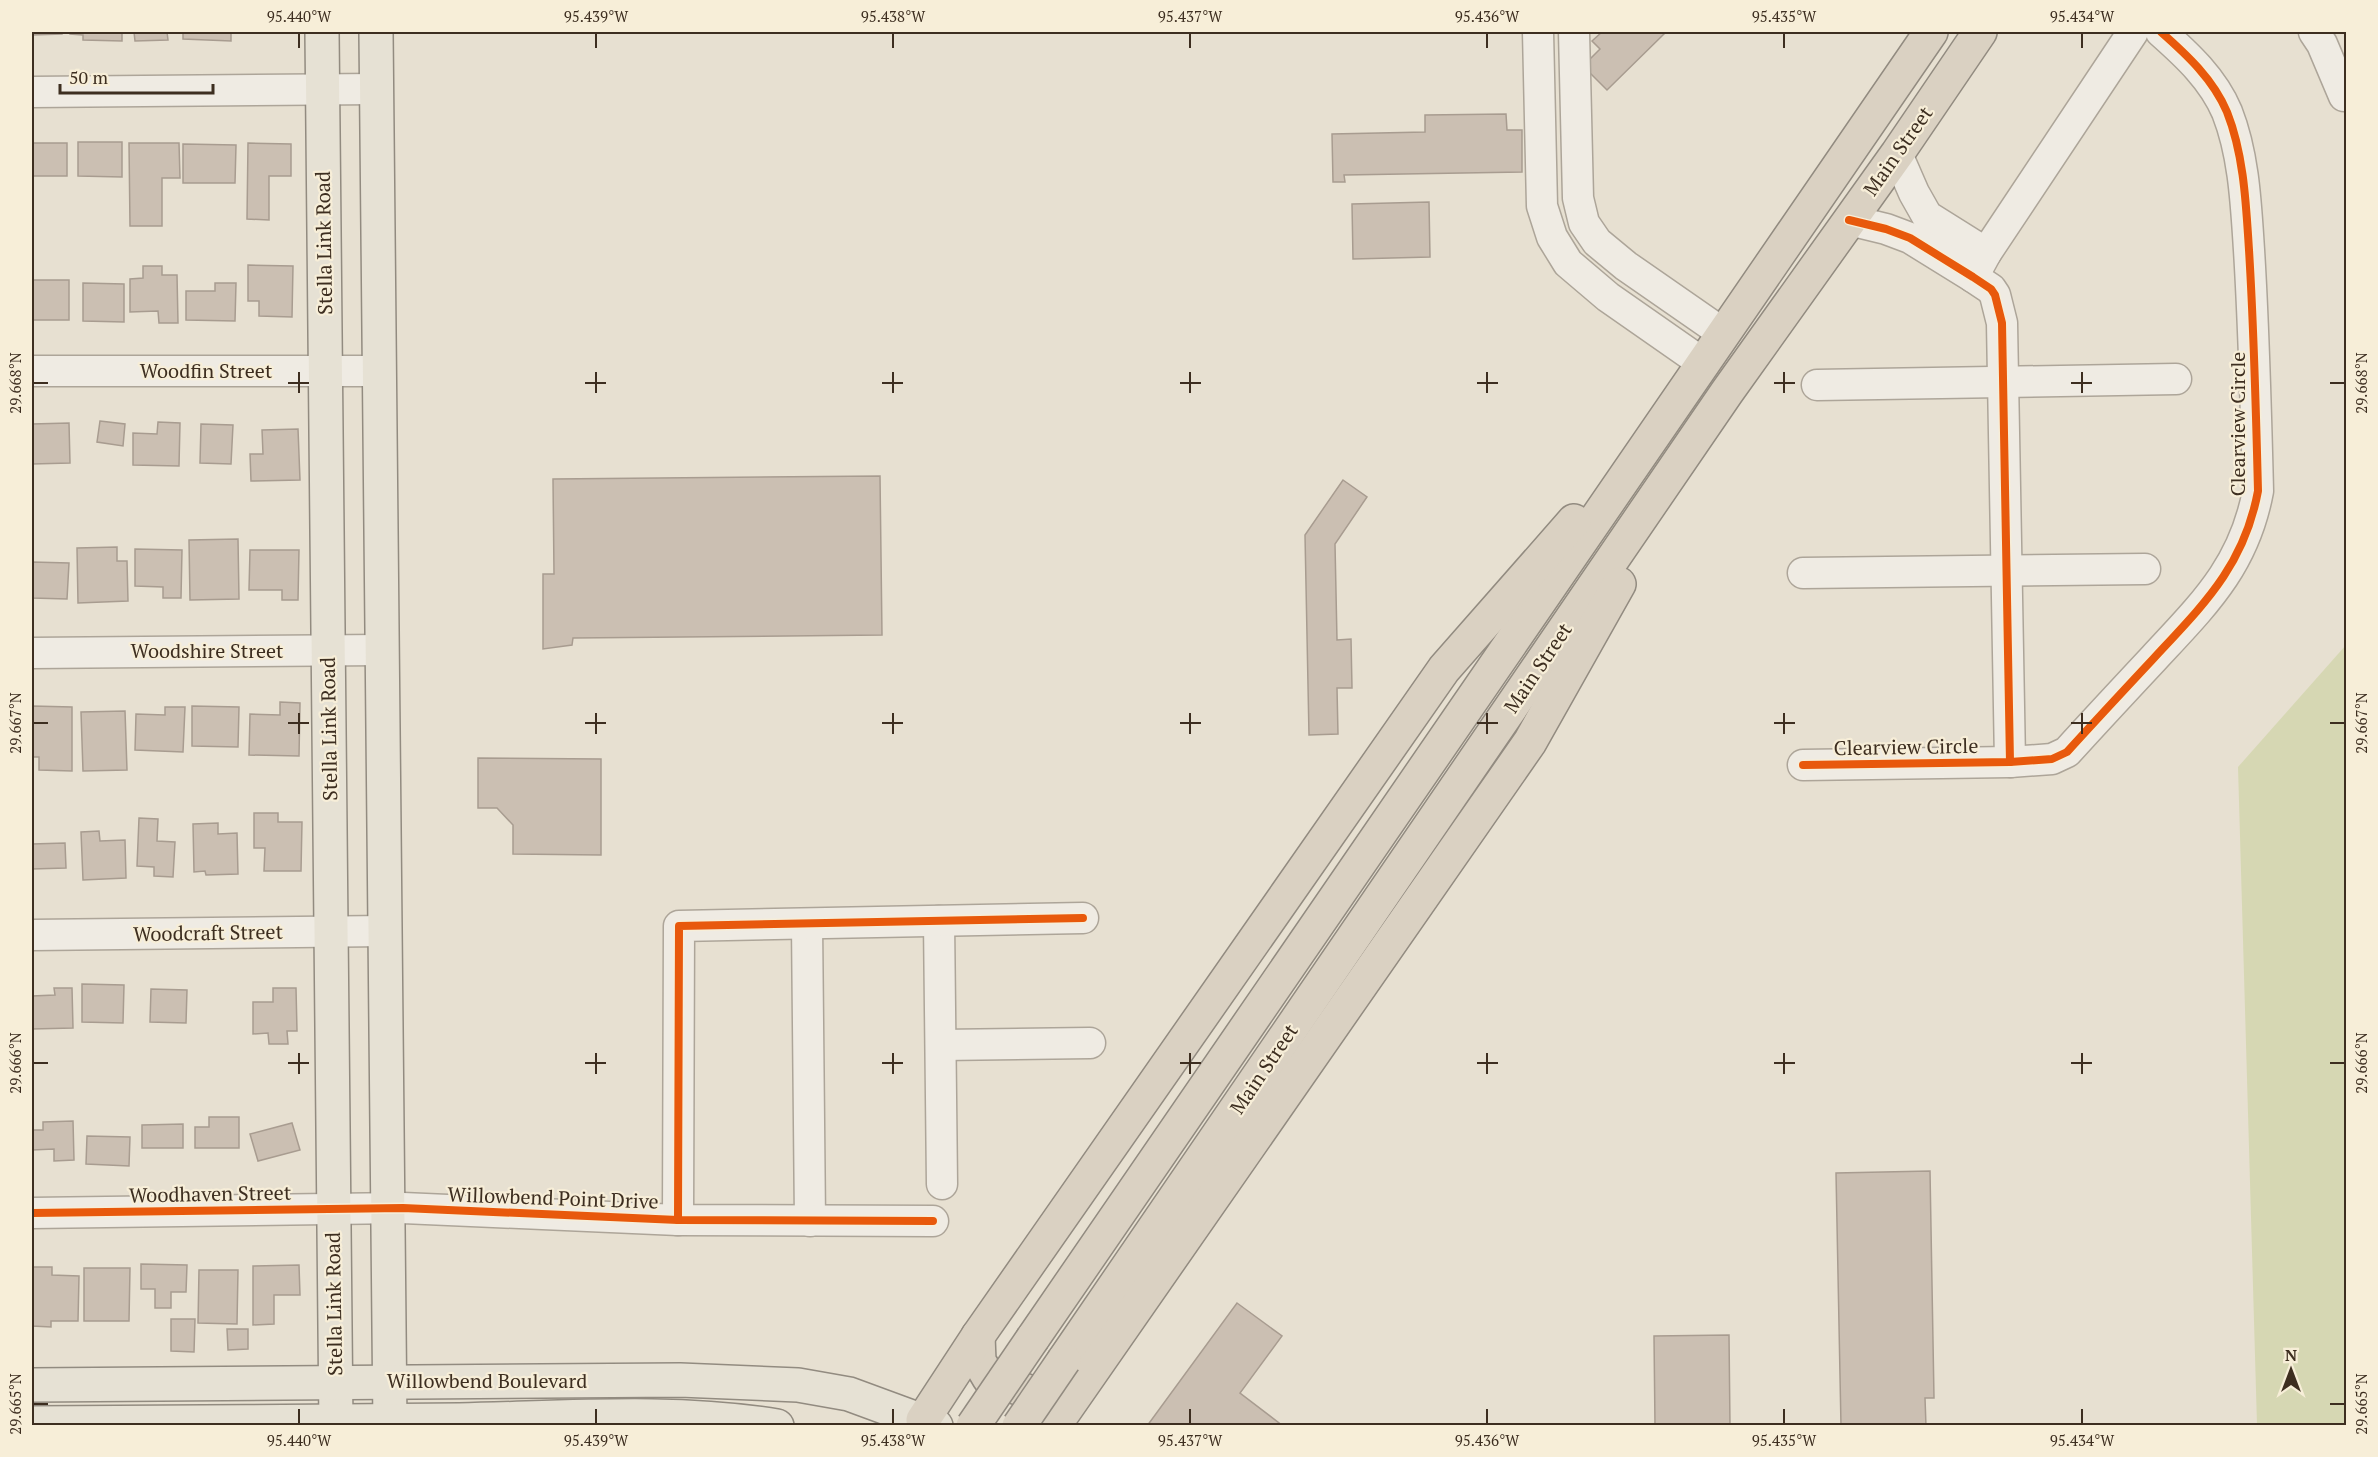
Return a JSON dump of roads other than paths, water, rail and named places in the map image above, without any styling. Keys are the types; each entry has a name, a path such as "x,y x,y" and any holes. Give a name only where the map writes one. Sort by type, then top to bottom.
{"highway":[{"name":"Main Street","path":"973,1425 1931,32"},
{"name":"Main Street","path":"1019,1425 1727,392 1897,154 1980,32"},
{"path":"1054,1425 1530,742 1727,392"},
{"path":"926,1424 978,1336 1444,669 1676,405"},
{"path":"978,1336 979,1362 989,1378 1047,1398 1077,1392"}],"main road":[{"name":"Stella Link Road","path":"322,32 336,1423"},
{"path":"376,32 390,1423"},
{"path":"679,1416 680,1380"},
{"name":"Willowbend Boulevard","path":"32,1385 680,1380 798,1385 849,1394 926,1424"},
{"name":"Willowbend Boulevard","path":"32,1423 390,1423 679,1416 738,1419 777,1425"}],"street":[{"path":"1538,32 1542,206 1552,237 1568,264 1608,297 1704,364"},
{"path":"1574,32 1578,198 1584,223 1597,242 1630,269 1724,334"},
{"path":"1980,265 2133,32"},
{"name":"Clearview Circle","path":"1803,765 2010,762 2052,759 2067,752 2210,598 2233,561 2253,518 2258,491 2253,316 2238,150 2226,111 2211,82 2194,62 2161,32"},
{"path":"2328,37 2342,79"},
{"path":"32,92 377,89"},
{"path":"1541,141 1576,141"},
{"path":"1897,154 1927,216 1934,237"},
{"path":"1849,220 1886,229 1910,238 1934,237 1980,265 1995,295 2002,323 2010,762"},
{"name":"Woodfin Street","path":"32,371 380,371"},
{"path":"1817,385 2176,379"},
{"path":"1803,573 2145,569"},
{"name":"Woodshire Street","path":"32,652 382,650"},
{"path":"678,1220 679,926 1083,918"},
{"path":"939,921 942,1184"},
{"path":"807,924 810,1221"},
{"name":"Woodcraft Street","path":"32,935 385,931"},
{"path":"941,1045 1090,1043"},
{"name":"Willowbend Point Drive","path":"388,1208 678,1220 933,1221"},
{"name":"Woodhaven Street","path":"32,1213 388,1208"}]}
